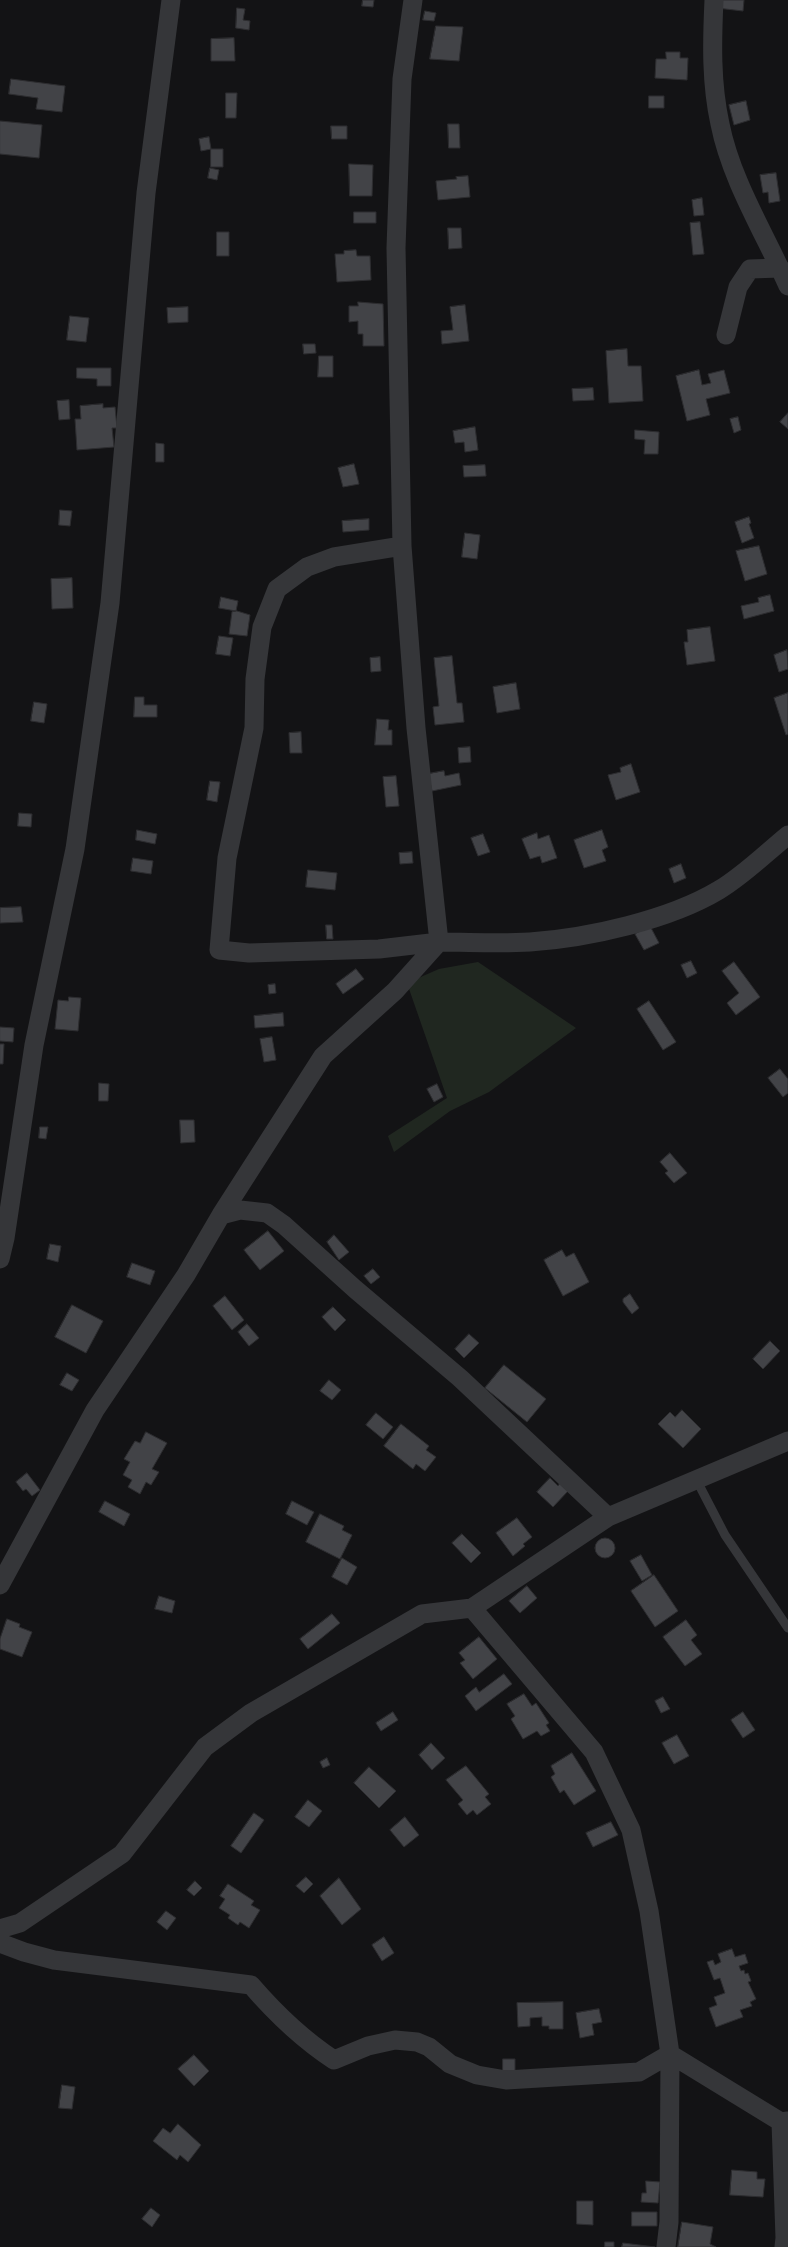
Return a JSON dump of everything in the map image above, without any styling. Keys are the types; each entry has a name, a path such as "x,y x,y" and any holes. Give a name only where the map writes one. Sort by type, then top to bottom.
{"street":[{"path":"0,1259 5,1238 34,1045 75,849 110,603 146,193 171,0"},
{"path":"0,1585 5,1562 95,1410 186,1275 221,1215 323,1056 395,991 439,942 416,728 402,546 396,248 402,79 413,0"},
{"path":"714,0 711,58 720,125 740,185 788,286"},
{"path":"726,335 738,287 750,269 780,268"},
{"path":"402,546 334,557 314,564 307,567 277,590 262,627 255,679 254,728 227,858 219,950 249,953 379,949 439,942 530,942 593,934 654,918 697,902 721,889 788,835"},
{"path":"221,1215 240,1210 267,1213 284,1225 355,1289 460,1378 608,1517"},
{"path":"0,1929 20,1923 122,1854 205,1746 250,1714 422,1614 472,1608 608,1517 788,1440"},
{"path":"472,1608 594,1752 631,1830 649,1911 670,2054 669,2222 666,2247"},
{"path":"0,1943 24,1952 54,1960 251,1985 272,2010 307,2042 334,2060 368,2046 396,2040 417,2042 429,2047 450,2064 477,2075 506,2080 639,2072 670,2054"},
{"path":"670,2054 784,2122 784,2247"}],"lane":[{"path":"696,1479 725,1535 788,1628"}],"shaded area":[{"path":"478,962 576,1028 489,1092 450,1111 394,1152 388,1136 447,1098 407,983 439,969"}],"building":[{"path":"363,0 374,0 373,7 362,6"},
{"path":"718,0 744,0 743,11 717,8"},
{"path":"237,8 245,9 243,20 250,21 249,30 236,28"},
{"path":"425,11 436,13 434,21 423,20"},
{"path":"436,26 463,27 459,61 430,59"},
{"path":"234,38 235,61 211,61 211,39"},
{"path":"666,52 680,52 680,58 688,58 687,80 655,78 656,59 666,59"},
{"path":"11,79 65,86 62,112 36,109 38,98 9,94"},
{"path":"226,93 237,93 236,118 226,118"},
{"path":"649,96 664,96 664,108 649,108"},
{"path":"746,101 750,120 734,125 729,105"},
{"path":"0,121 42,125 39,158 0,154"},
{"path":"448,124 459,124 460,148 449,148"},
{"path":"331,126 347,126 347,139 332,139"},
{"path":"209,137 211,149 201,151 199,139"},
{"path":"211,149 223,149 223,167 211,167"},
{"path":"349,164 373,165 372,196 350,196"},
{"path":"210,168 219,170 217,180 208,178"},
{"path":"776,173 780,201 769,203 768,192 763,193 760,175"},
{"path":"468,176 470,197 438,200 436,181 457,179 456,177"},
{"path":"702,198 704,215 694,216 692,200"},
{"path":"354,212 376,212 376,223 354,223"},
{"path":"700,222 704,254 693,255 690,223"},
{"path":"448,228 461,228 462,248 449,249"},
{"path":"217,232 229,232 229,256 217,256"},
{"path":"356,250 357,256 370,256 371,280 337,282 335,254 344,254 344,251"},
{"path":"358,302 383,304 384,346 363,346 363,334 358,334 358,321 349,322 349,306 358,306"},
{"path":"465,305 469,341 442,344 441,331 453,330 450,307"},
{"path":"188,307 188,322 168,323 167,308"},
{"path":"70,316 89,318 86,342 67,340"},
{"path":"303,344 315,344 316,353 304,354"},
{"path":"627,349 628,366 641,366 643,401 609,403 606,351"},
{"path":"319,356 333,356 333,377 318,377"},
{"path":"77,368 111,368 111,386 97,386 97,379 77,378"},
{"path":"699,370 702,385 711,383 708,374 724,370 730,393 706,399 710,415 687,421 676,376"},
{"path":"593,388 594,400 573,401 572,389"},
{"path":"69,400 70,419 59,420 57,401"},
{"path":"103,404 103,408 115,407 117,428 112,428 114,447 77,450 75,419 81,419 80,406"},
{"path":"788,413 788,429 780,422"},
{"path":"738,417 741,430 734,433 730,419"},
{"path":"475,427 478,450 465,452 464,442 455,443 453,431"},
{"path":"635,430 659,432 658,454 644,454 645,440 635,439"},
{"path":"156,443 164,444 164,462 156,462"},
{"path":"354,464 359,484 343,487 338,468"},
{"path":"485,465 486,476 464,477 463,466"},
{"path":"60,510 72,511 70,526 59,525"},
{"path":"749,517 751,523 749,524 754,538 742,543 735,522"},
{"path":"369,519 369,530 343,532 342,521"},
{"path":"465,533 480,535 477,559 462,557"},
{"path":"759,546 767,574 745,581 736,551"},
{"path":"72,578 73,608 52,609 51,579"},
{"path":"770,595 774,611 744,619 741,606 759,602 758,598"},
{"path":"221,597 238,601 236,611 219,608"},
{"path":"237,611 250,615 247,636 229,634 232,612"},
{"path":"710,627 715,661 687,665 684,642 688,642 687,630"},
{"path":"219,636 233,638 230,656 216,654"},
{"path":"787,650 788,669 779,672 774,655"},
{"path":"452,656 457,703 462,703 464,722 435,725 433,707 439,706 434,658"},
{"path":"380,657 381,671 371,672 370,658"},
{"path":"516,683 520,709 497,713 493,687"},
{"path":"788,693 788,734 786,735 774,698"},
{"path":"135,697 144,697 144,705 157,705 157,717 134,717"},
{"path":"34,702 47,704 44,723 31,721"},
{"path":"377,719 389,720 388,730 392,730 392,745 375,745"},
{"path":"301,732 302,753 290,753 289,733"},
{"path":"470,747 471,762 459,763 458,748"},
{"path":"631,764 640,792 616,800 608,775 621,772 620,768"},
{"path":"444,771 445,776 459,773 461,785 432,791 428,774"},
{"path":"396,776 399,806 386,807 383,777"},
{"path":"210,781 220,782 217,802 207,800"},
{"path":"19,813 32,814 31,827 18,826"},
{"path":"137,830 157,834 155,844 136,840"},
{"path":"602,830 608,847 602,850 606,861 584,868 574,840"},
{"path":"537,833 538,839 549,835 557,858 542,863 540,856 530,859 522,839"},
{"path":"483,834 490,852 478,856 471,838"},
{"path":"412,852 413,863 400,864 399,853"},
{"path":"133,858 153,861 151,874 131,871"},
{"path":"681,864 686,878 674,883 669,869"},
{"path":"308,870 337,873 335,890 306,887"},
{"path":"21,907 23,922 0,923 0,908"},
{"path":"326,925 332,925 333,939 327,939"},
{"path":"650,926 659,943 644,950 635,934"},
{"path":"691,961 697,973 687,978 681,965"},
{"path":"734,962 760,997 736,1015 727,1003 739,993 722,971"},
{"path":"356,969 364,979 343,994 336,984"},
{"path":"275,984 276,993 269,994 268,985"},
{"path":"69,997 81,998 78,1031 55,1029 58,1000 68,1001"},
{"path":"649,1001 676,1042 663,1050 637,1009"},
{"path":"283,1013 284,1026 255,1028 254,1016"},
{"path":"0,1027 14,1028 13,1042 0,1041"},
{"path":"272,1037 276,1060 264,1062 260,1039"},
{"path":"0,1044 4,1044 3,1064 0,1064"},
{"path":"780,1069 788,1079 788,1093 783,1097 768,1078"},
{"path":"99,1083 109,1084 108,1101 99,1101"},
{"path":"437,1084 443,1097 434,1102 427,1089"},
{"path":"180,1120 194,1120 195,1142 181,1143"},
{"path":"40,1127 48,1127 46,1139 39,1138"},
{"path":"670,1153 687,1173 674,1183 665,1173 668,1171 660,1162"},
{"path":"268,1231 284,1251 260,1270 244,1250"},
{"path":"334,1235 349,1252 339,1260 327,1242"},
{"path":"50,1244 61,1246 58,1262 47,1259"},
{"path":"562,1250 566,1257 574,1253 589,1282 563,1296 544,1260"},
{"path":"132,1263 155,1271 150,1285 127,1277"},
{"path":"373,1269 380,1277 371,1284 364,1276"},
{"path":"630,1294 639,1308 632,1314 623,1302 623,1299"},
{"path":"225,1296 244,1320 232,1330 213,1306"},
{"path":"72,1305 103,1321 86,1353 55,1337"},
{"path":"333,1307 346,1320 335,1331 322,1317"},
{"path":"247,1324 259,1338 249,1346 238,1332"},
{"path":"469,1334 479,1343 464,1358 455,1349"},
{"path":"770,1341 780,1351 763,1369 753,1359"},
{"path":"504,1365 546,1399 527,1422 485,1388"},
{"path":"67,1373 79,1380 72,1391 60,1385"},
{"path":"329,1380 341,1390 332,1400 320,1391"},
{"path":"682,1410 701,1429 683,1448 658,1424 670,1412 675,1417"},
{"path":"376,1413 393,1427 383,1439 366,1425"},
{"path":"401,1424 429,1446 426,1450 436,1457 425,1471 416,1464 413,1469 384,1446"},
{"path":"146,1432 167,1443 152,1469 159,1472 151,1485 146,1482 140,1494 128,1487 132,1480 123,1475 130,1462 124,1459 135,1441 140,1443"},
{"path":"27,1473 40,1490 32,1496 26,1489 23,1491 16,1482"},
{"path":"550,1478 558,1486 560,1483 568,1491 553,1507 537,1492"},
{"path":"105,1501 130,1514 124,1526 99,1512"},
{"path":"292,1501 314,1512 307,1525 286,1514"},
{"path":"320,1514 344,1526 342,1530 352,1535 340,1559 306,1542"},
{"path":"517,1518 532,1537 523,1544 525,1546 513,1556 496,1533"},
{"path":"462,1534 481,1553 471,1563 452,1543"},
{"path":"605,1538 612,1541 615,1548 612,1555 605,1558 598,1555 595,1548 598,1541"},
{"path":"641,1555 652,1575 642,1581 630,1561"},
{"path":"342,1558 357,1567 347,1585 332,1577"},
{"path":"654,1575 678,1611 655,1627 631,1591"},
{"path":"527,1586 537,1598 520,1613 509,1601"},
{"path":"159,1596 175,1601 172,1613 155,1609"},
{"path":"332,1614 340,1623 308,1649 300,1639"},
{"path":"7,1619 20,1624 19,1627 32,1632 22,1657 0,1649 0,1639"},
{"path":"686,1620 697,1635 691,1640 702,1654 685,1666 663,1637"},
{"path":"479,1637 497,1659 473,1679 460,1663 465,1660 459,1653"},
{"path":"504,1674 512,1684 476,1711 465,1696 476,1687 479,1692"},
{"path":"524,1694 532,1706 536,1703 549,1723 546,1725 550,1731 541,1736 537,1731 523,1739 511,1719 515,1716 507,1704"},
{"path":"663,1697 670,1709 661,1713 655,1701"},
{"path":"393,1712 398,1720 381,1731 376,1723"},
{"path":"743,1712 755,1730 743,1738 731,1720"},
{"path":"677,1735 689,1756 674,1764 662,1743"},
{"path":"431,1743 445,1758 432,1770 419,1755"},
{"path":"572,1753 596,1791 574,1805 564,1790 560,1793 551,1777 555,1774 551,1766"},
{"path":"327,1758 330,1765 323,1768 320,1762"},
{"path":"466,1766 489,1794 485,1797 491,1804 477,1815 473,1810 467,1815 458,1804 463,1800 446,1780"},
{"path":"369,1767 396,1791 379,1808 354,1783"},
{"path":"308,1800 322,1811 309,1827 295,1817"},
{"path":"254,1813 264,1820 241,1853 231,1846"},
{"path":"405,1817 419,1835 404,1847 390,1830"},
{"path":"611,1822 618,1835 593,1847 586,1833"},
{"path":"306,1877 313,1884 304,1893 296,1886"},
{"path":"339,1878 361,1909 342,1925 320,1896"},
{"path":"195,1881 202,1888 194,1896 187,1890"},
{"path":"228,1884 254,1901 251,1905 260,1910 249,1928 240,1922 238,1925 228,1918 230,1915 219,1908 225,1899 220,1896"},
{"path":"166,1911 176,1918 167,1930 157,1922"},
{"path":"384,1937 394,1953 382,1961 372,1945"},
{"path":"732,1949 735,1957 745,1954 748,1963 739,1966 741,1971 744,1970 745,1974 748,1973 751,1981 748,1982 756,1999 750,2002 752,2006 740,2010 743,2017 716,2027 709,2008 717,2005 714,1997 725,1993 720,1978 714,1980 707,1962 713,1960 715,1965 721,1962 718,1954"},
{"path":"563,2002 563,2029 549,2029 549,2026 542,2026 542,2017 530,2018 530,2026 518,2027 517,2003"},
{"path":"599,2009 602,2022 592,2024 594,2035 580,2038 576,2013"},
{"path":"194,2055 209,2071 194,2086 178,2069"},
{"path":"503,2059 515,2059 515,2071 503,2071"},
{"path":"62,2085 75,2087 72,2109 59,2108"},
{"path":"178,2124 201,2145 188,2162 180,2155 177,2160 153,2141 163,2128 170,2133"},
{"path":"732,2170 757,2172 757,2179 765,2179 763,2197 730,2195"},
{"path":"646,2181 660,2182 658,2203 641,2202 642,2193 646,2193"},
{"path":"577,2201 593,2201 593,2225 577,2224"},
{"path":"151,2208 160,2215 152,2227 142,2219"},
{"path":"632,2212 657,2212 657,2226 632,2226"},
{"path":"682,2222 713,2227 710,2244 716,2247 678,2247"},
{"path":"605,2242 614,2242 614,2247 605,2247"},
{"path":"623,2243 655,2247 622,2247"}]}
